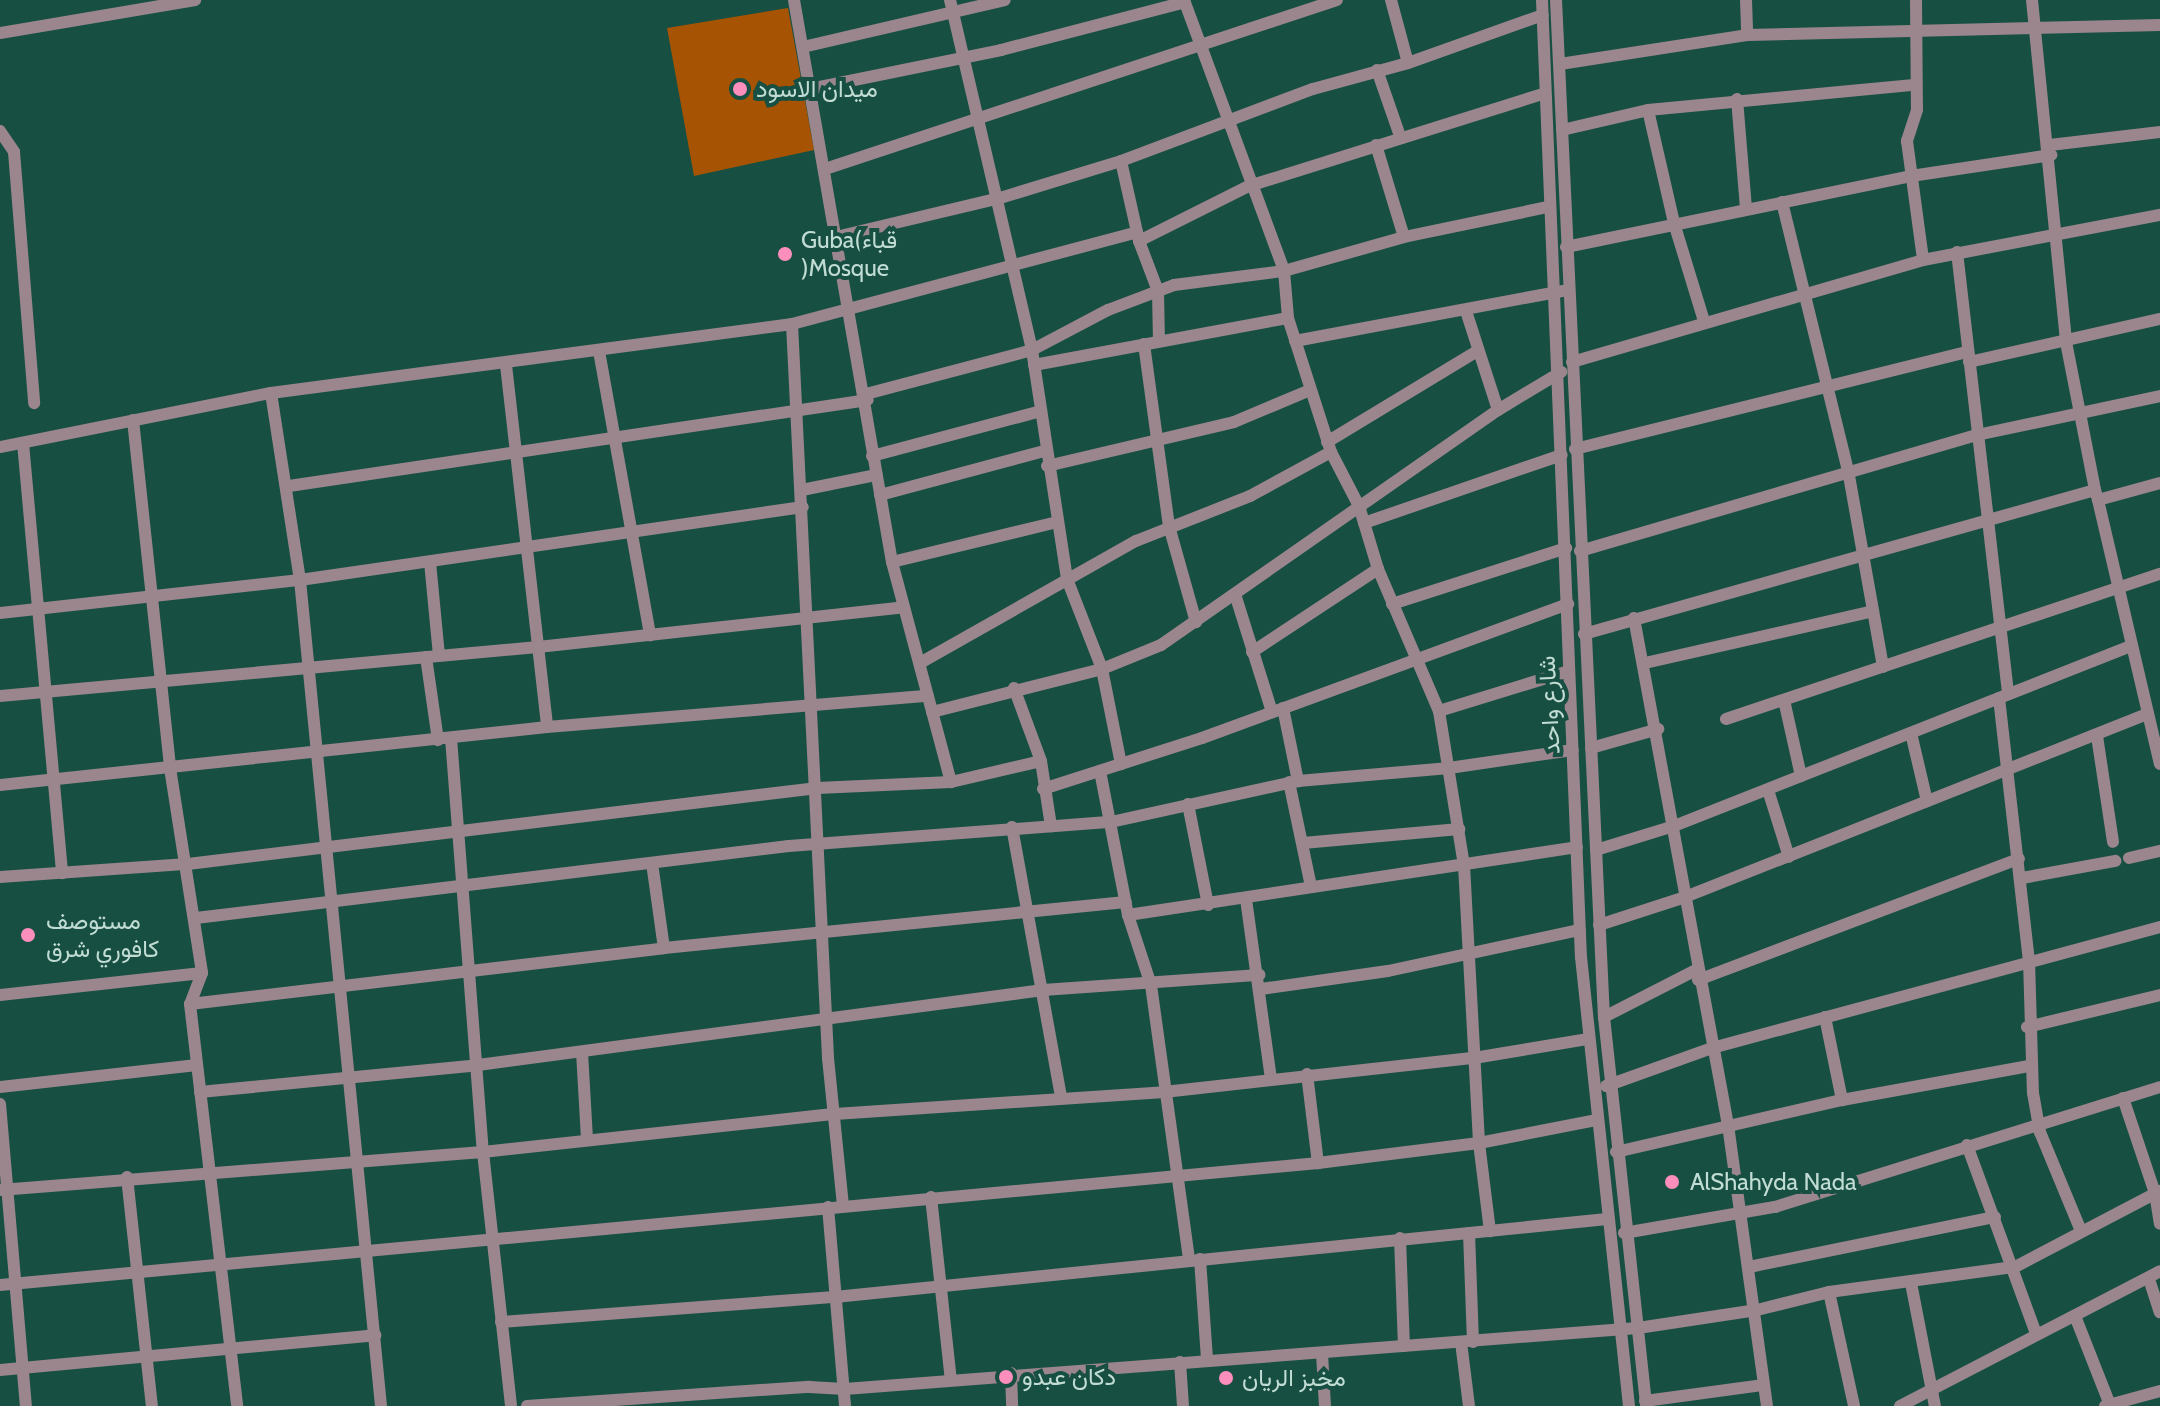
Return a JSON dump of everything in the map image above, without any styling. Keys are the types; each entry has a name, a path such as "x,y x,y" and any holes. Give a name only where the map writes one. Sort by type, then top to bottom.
{"street":[{"path":"0,33 195,0"},
{"path":"794,0 867,397 872,456 892,562 951,782"},
{"path":"803,47 952,6 1005,0"},
{"path":"825,169 979,122 1337,0"},
{"path":"1391,0 1408,63"},
{"name":"شارع واحد","path":"1542,0 1548,207 1572,362 1604,1017 1624,1233 1645,1403"},
{"name":"شارع واحد","path":"1556,0 1566,247 1562,291 1562,455 1580,930 1592,1087 1629,1406"},
{"path":"1746,0 1747,35"},
{"path":"1916,0 1914,85 1917,110 1907,141 1923,260"},
{"path":"2032,0 2050,150 2054,233 2077,412 2160,764"},
{"path":"810,89 963,58 1184,1 1249,186 1284,271 1288,318 1329,447 1359,506 1378,569 1439,711 1464,865 1479,1143 1490,1231"},
{"path":"952,6 1016,267 1032,350 1044,451 1067,579 1102,669 1121,764"},
{"path":"836,237 1000,198 1121,161 1228,119 1377,70 1408,63 1543,15"},
{"path":"1560,64 1747,35 1917,27 2035,30 2160,25"},
{"path":"1377,70 1400,136"},
{"path":"1562,130 1648,110 1737,99 1914,85"},
{"path":"0,447 271,393 506,365 792,324 850,311 1138,237 1249,186 1400,136 1543,94"},
{"path":"1737,99 1746,209"},
{"path":"1648,110 1674,223 1704,321"},
{"path":"0,131 14,152 34,403"},
{"path":"1566,247 1911,176 2160,132"},
{"path":"1376,145 1404,237"},
{"path":"1121,161 1138,237 1158,291 1159,341"},
{"path":"1782,202 1848,470 1883,667"},
{"path":"289,486 615,441 867,397 1032,350 1158,291 1284,271 1404,237 1548,207"},
{"path":"1572,362 1802,292 1923,260 2160,215"},
{"path":"1957,252 2000,629 2009,771 2029,960 2029,1066 2038,1123 2081,1231"},
{"path":"1295,341 1562,291"},
{"path":"1466,311 1498,410"},
{"path":"1034,365 1288,318"},
{"path":"1575,449 1826,384 2066,342 2160,319"},
{"path":"792,324 810,619 826,1020 843,1206"},
{"path":"1144,344 1169,526 1196,622"},
{"path":"599,351 650,635"},
{"path":"920,663 1067,579 1169,526 1250,496 1477,351"},
{"path":"506,365 547,727"},
{"path":"932,712 1014,688 1102,669 1161,645 1498,410 1561,372"},
{"path":"1047,466 1234,422 1310,390"},
{"path":"271,393 289,486 300,580 381,1406"},
{"path":"1580,551 1848,470 1977,435 2160,396"},
{"path":"872,456 1041,411"},
{"path":"133,420 170,768 188,864 202,973 190,1004 206,1170 237,1406"},
{"path":"23,443 62,873"},
{"path":"880,495 1044,451"},
{"path":"1364,523 1562,455"},
{"path":"802,490 876,475"},
{"path":"1584,634 1987,521 2160,483"},
{"path":"0,613 300,580 634,535 803,507"},
{"path":"892,562 1057,522"},
{"path":"1392,604 1566,548"},
{"path":"430,562 433,656 444,739 461,829 483,1152 511,1406"},
{"path":"1252,652 1378,569"},
{"path":"1726,719 2160,574"},
{"path":"1235,594 1252,652 1278,710 1294,782 1311,886"},
{"path":"1043,789 1278,710 1568,604"},
{"path":"0,696 307,670 904,607"},
{"path":"1645,663 1873,611"},
{"path":"1634,618 1658,729 1697,975 1728,1125 1739,1215 1757,1310 1767,1406"},
{"path":"1596,850 1674,826 2132,646"},
{"path":"1439,711 1569,671"},
{"path":"1014,688 1041,761 1051,826"},
{"path":"1599,925 1685,897 2097,736 2146,708 2160,695"},
{"path":"0,785 547,727 814,702 928,696"},
{"path":"1784,700 1801,776"},
{"path":"1570,705 1589,706"},
{"path":"1591,748 1658,729"},
{"path":"1911,733 1927,801"},
{"path":"2097,736 2113,842"},
{"path":"196,918 820,843 1111,822 1294,782 1449,768 1573,750"},
{"path":"0,877 188,864 817,788 951,782 1041,761"},
{"path":"1100,771 1127,908 1151,985 1164,1092 1194,1259 1207,1359"},
{"path":"1768,790 1789,857"},
{"path":"1188,804 1208,905"},
{"path":"1012,827 1061,1097"},
{"path":"1303,843 1459,829"},
{"path":"190,1004 471,975 664,948 1028,910 1208,905 1311,886 1577,847"},
{"path":"2129,858 2160,851"},
{"path":"1604,1017 1697,975 2019,859"},
{"path":"2022,878 2115,861"},
{"path":"652,863 664,948"},
{"path":"1246,899 1261,989 1271,1079"},
{"path":"1592,1087 1611,1086 1712,1048 2160,927"},
{"path":"1261,989 1468,956 1580,930"},
{"path":"0,995 202,973"},
{"path":"200,1092 478,1065 1043,990 1151,985 1259,975"},
{"path":"2027,1027 2160,995"},
{"path":"1825,1017 1842,1100"},
{"path":"4,1190 206,1170 483,1152 835,1114 1164,1092 1474,1058 1588,1039"},
{"path":"582,1052 587,1139"},
{"path":"0,1087 197,1065"},
{"path":"1616,1152 1842,1100 2029,1066"},
{"path":"1307,1074 1318,1163"},
{"path":"1624,1233 1739,1215 2160,1087"},
{"path":"2123,1098 2158,1192 2160,1224"},
{"path":"0,1104 4,1190 26,1406"},
{"path":"0,1285 367,1247 1318,1163 1479,1143 1596,1120"},
{"path":"1967,1145 2015,1267 2036,1334"},
{"path":"127,1177 152,1406"},
{"path":"527,1406 667,1402 809,1387 845,1389 1011,1373 1638,1328 1757,1310 1829,1292 2015,1267 2158,1192"},
{"path":"931,1197 951,1380"},
{"path":"828,1207 845,1406"},
{"path":"1749,1267 1995,1217"},
{"path":"501,1322 835,1297 1607,1219"},
{"path":"1469,1233 1469,1406"},
{"path":"1400,1238 1404,1346"},
{"path":"1900,1406 2154,1275 2160,1312"},
{"path":"1911,1283 1935,1406"},
{"path":"1829,1292 1854,1406"},
{"path":"2075,1316 2106,1405 2160,1391"},
{"path":"0,1370 375,1335"},
{"path":"1322,1353 1325,1406"},
{"path":"1180,1362 1183,1406"},
{"path":"1011,1373 1012,1406"},
{"path":"1645,1403 1764,1385"}],"shaded area":[{"name":"ميدان الاسود","path":"788,8 814,150 694,176 667,28"}],"place":[{"name":"ميدان الاسود","path":"740,89"},
{"name":"Guba(قباء )Mosque","path":"785,254"},
{"name":"مستوصف كافوري شرق","path":"28,935"},
{"name":"AlShahyda Nada","path":"1672,1182"},
{"name":"دكان عبدو","path":"1006,1377"},
{"name":"مخبز الريان","path":"1226,1378"}]}
